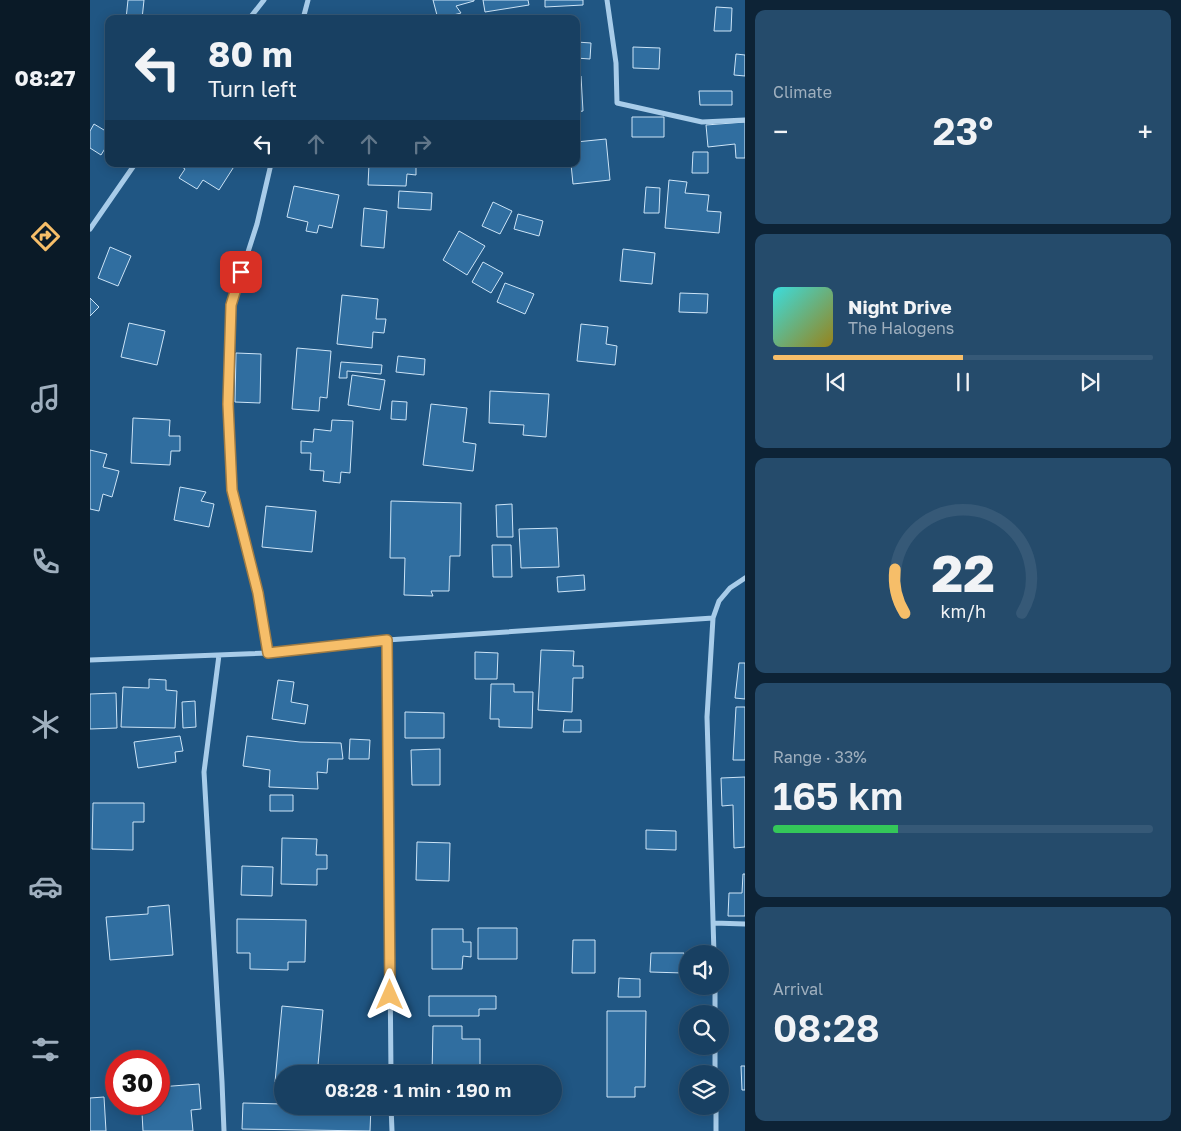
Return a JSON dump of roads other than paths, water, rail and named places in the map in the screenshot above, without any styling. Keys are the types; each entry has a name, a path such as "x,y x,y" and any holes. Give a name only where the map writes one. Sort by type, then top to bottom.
{"street":[{"path":"252,15 264,0"},
{"path":"304,15 308,0"},
{"path":"607,0 616,62 617,103 702,122 745,120"},
{"path":"90,229 134,167"},
{"path":"268,653 258,593 232,490 228,404 231,305 257,224 270,167"},
{"path":"714,945 707,717 713,618 719,601 730,588 745,578"},
{"path":"90,660 268,653 387,640 713,618"},
{"path":"387,640 391,1065"},
{"path":"219,655 204,772 224,1131"},
{"path":"714,923 745,924"},
{"path":"391,1115 392,1131"},
{"path":"716,1115 716,1131"}]}
